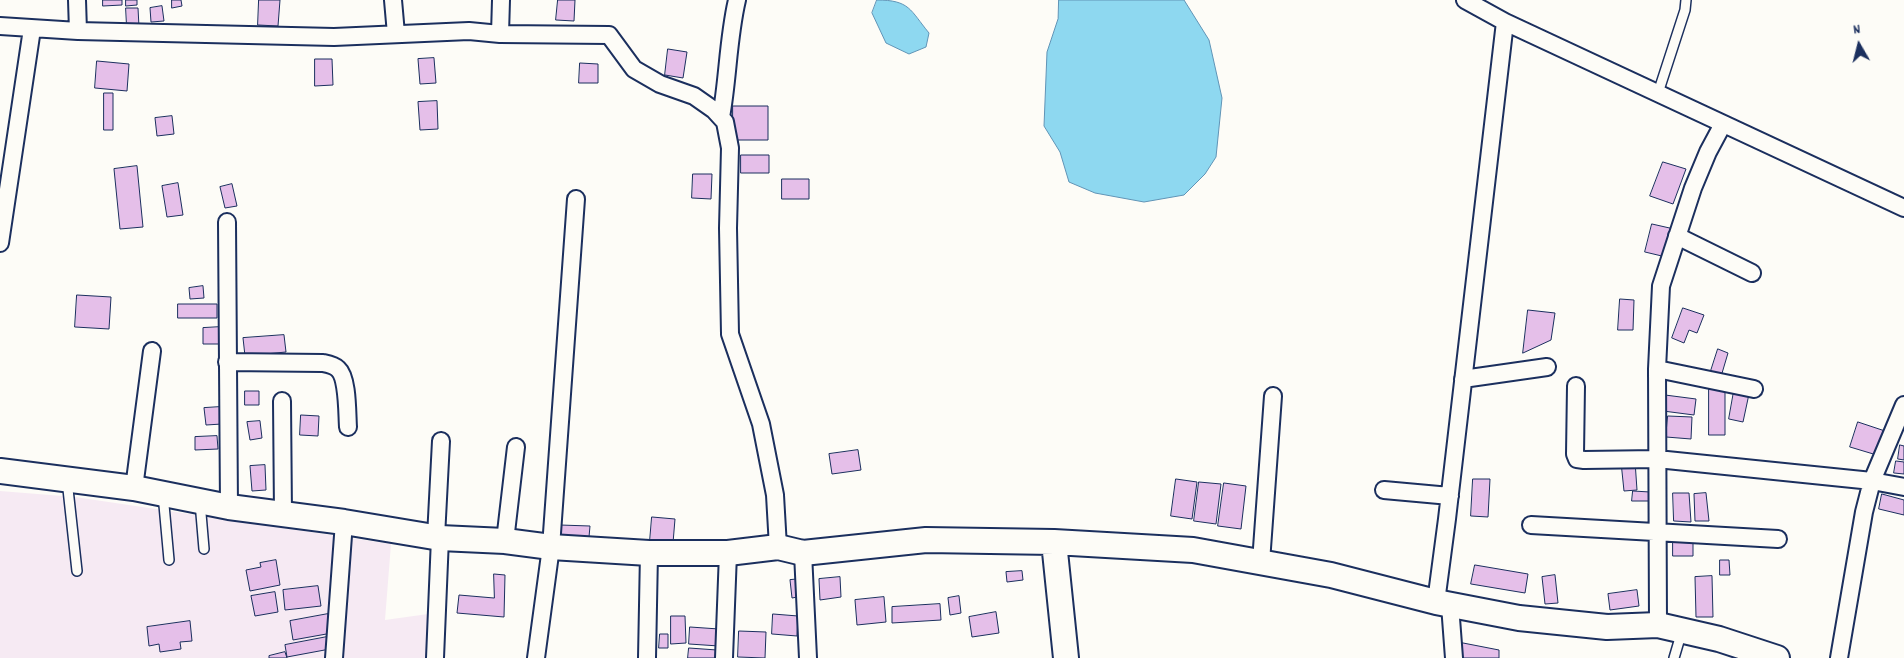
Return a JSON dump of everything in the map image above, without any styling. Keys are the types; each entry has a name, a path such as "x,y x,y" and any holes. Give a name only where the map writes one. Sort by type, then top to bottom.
{"street":[{"path":"77,0 78,31"},
{"path":"393,0 396,34"},
{"path":"500,34 501,0"},
{"path":"721,117 738,0"},
{"path":"1465,0 1505,22 1904,208"},
{"path":"1454,658 1443,603 1450,496 1505,22"},
{"path":"0,26 78,31 334,37 469,31 500,34 609,35 634,69 660,84 694,96 714,110 725,122 730,148 728,228 730,334 761,424 775,495 778,548"},
{"path":"0,243 32,29"},
{"path":"1658,625 1657,368 1661,286 1708,152 1723,124"},
{"path":"536,658 551,547 576,200"},
{"path":"227,222 229,507"},
{"path":"1677,236 1752,274"},
{"path":"134,488 152,352"},
{"path":"227,362 323,362 333,365 340,370 344,384 348,427"},
{"path":"1463,379 1547,367"},
{"path":"1657,368 1754,388"},
{"path":"1576,386 1575,454 1577,458 1584,460 1658,459 1872,481 1904,487"},
{"path":"1261,562 1272,396"},
{"path":"282,401 283,514"},
{"path":"1839,658 1862,522 1872,481 1904,405"},
{"path":"435,658 441,441"},
{"path":"506,541 516,447"},
{"path":"0,471 134,488 229,507 344,522 438,538 506,541 551,547 650,553 728,553 778,548 803,553 926,540 1054,542 1193,550 1331,575 1443,603 1553,623 1607,627 1658,625 1719,639 1778,658"},
{"path":"1384,490 1450,496"},
{"path":"334,658 344,522"},
{"path":"1531,525 1778,539"},
{"path":"1054,542 1066,658"},
{"path":"647,658 650,553"},
{"path":"724,658 728,553"},
{"path":"803,553 808,658"}],"lane":[{"path":"1658,93 1685,10 1686,0"},
{"path":"67,480 76,571"},
{"path":"163,494 169,560"},
{"path":"200,501 204,549"},
{"path":"1674,658 1682,630"}],"shaded area":[{"path":"0,491 75,497 391,544 385,620 428,614 427,658 0,658"}],"water":[{"path":"877,0 888,0 903,4 913,12 929,33 926,47 909,54 886,43 872,13"},
{"path":"1059,0 1184,0 1209,40 1222,98 1216,157 1205,174 1184,195 1144,202 1095,193 1069,182 1060,152 1044,126 1047,52 1058,19"}],"building":[{"path":"103,0 122,0 122,5 103,6"},
{"path":"126,0 137,0 137,5 126,6"},
{"path":"172,0 181,0 182,6 172,8"},
{"path":"259,0 280,0 278,26 258,25"},
{"path":"558,0 575,0 574,21 556,20"},
{"path":"162,6 164,21 151,22 150,8"},
{"path":"126,8 138,8 139,27 127,27"},
{"path":"668,49 687,52 683,78 665,75"},
{"path":"434,58 436,83 420,84 418,59"},
{"path":"315,59 332,59 333,85 315,86"},
{"path":"97,61 129,64 127,91 95,88"},
{"path":"580,63 598,64 598,83 579,83"},
{"path":"104,93 113,93 113,130 104,130"},
{"path":"437,101 438,129 420,130 418,102"},
{"path":"733,106 768,106 768,140 733,140"},
{"path":"172,116 174,134 157,136 155,118"},
{"path":"741,155 769,155 769,173 741,173"},
{"path":"1663,162 1686,169 1673,204 1650,196"},
{"path":"137,166 143,227 120,229 114,169"},
{"path":"693,174 712,174 711,199 692,198"},
{"path":"782,179 809,179 809,199 782,199"},
{"path":"178,183 183,215 167,217 162,186"},
{"path":"232,184 237,206 225,208 220,187"},
{"path":"1652,224 1674,229 1666,257 1645,252"},
{"path":"203,286 204,298 190,299 189,288"},
{"path":"77,295 111,297 109,329 75,327"},
{"path":"1620,299 1634,300 1633,330 1618,330"},
{"path":"178,304 217,304 217,318 178,318"},
{"path":"1683,308 1704,315 1697,333 1689,330 1684,343 1672,338"},
{"path":"1528,310 1555,313 1551,340 1523,353"},
{"path":"221,327 222,344 203,344 203,328"},
{"path":"284,335 286,352 245,356 243,338"},
{"path":"1718,349 1728,353 1720,380 1709,377"},
{"path":"1709,387 1725,387 1725,435 1709,435"},
{"path":"245,391 259,391 259,405 245,405"},
{"path":"1734,391 1749,394 1743,422 1729,419"},
{"path":"1665,395 1696,399 1694,415 1663,411"},
{"path":"220,407 222,424 206,425 204,408"},
{"path":"301,415 319,416 318,436 300,435"},
{"path":"1668,416 1692,417 1691,439 1666,437"},
{"path":"260,421 262,438 250,440 247,422"},
{"path":"1858,422 1888,432 1880,456 1850,447"},
{"path":"217,436 218,449 195,450 195,437"},
{"path":"1900,445 1904,446 1904,460 1898,459"},
{"path":"858,450 861,470 832,474 829,454"},
{"path":"1635,461 1637,490 1624,491 1621,462"},
{"path":"1896,461 1904,462 1904,474 1894,473"},
{"path":"265,465 266,490 252,491 250,466"},
{"path":"1176,479 1197,482 1192,519 1171,516"},
{"path":"1473,479 1490,479 1488,517 1471,516"},
{"path":"1199,482 1221,484 1216,524 1194,521"},
{"path":"1224,483 1246,486 1241,529 1218,526"},
{"path":"1633,491 1650,492 1649,501 1632,501"},
{"path":"1673,493 1689,493 1691,522 1674,521"},
{"path":"1706,493 1709,521 1695,521 1694,494"},
{"path":"1882,494 1904,500 1904,515 1879,509"},
{"path":"652,517 675,519 673,543 650,541"},
{"path":"560,525 590,526 589,537 559,537"},
{"path":"1673,542 1693,542 1693,556 1673,556"},
{"path":"276,560 280,585 250,591 246,570 261,567 260,563"},
{"path":"1720,560 1729,560 1730,575 1720,575"},
{"path":"1475,565 1528,574 1525,593 1471,584"},
{"path":"1022,571 1023,580 1007,582 1006,572"},
{"path":"494,574 505,575 504,617 457,613 459,595 494,598"},
{"path":"1555,575 1558,603 1545,604 1542,577"},
{"path":"1712,576 1713,617 1696,617 1695,577"},
{"path":"840,577 841,597 820,600 819,579"},
{"path":"801,579 803,596 792,598 790,580"},
{"path":"318,586 321,606 285,610 283,590"},
{"path":"1637,590 1639,606 1610,610 1608,594"},
{"path":"275,592 278,612 255,616 251,596"},
{"path":"959,596 961,613 950,615 948,598"},
{"path":"884,597 886,622 857,625 855,600"},
{"path":"940,604 941,620 892,623 892,607"},
{"path":"996,612 999,633 972,637 969,617"},
{"path":"328,614 332,633 293,640 290,621"},
{"path":"773,614 798,616 797,636 772,634"},
{"path":"671,616 685,616 686,643 671,644"},
{"path":"190,621 192,641 180,642 181,649 160,652 159,644 149,646 147,627"},
{"path":"690,627 719,629 719,646 689,644"},
{"path":"739,631 766,632 765,658 738,657"},
{"path":"660,634 668,634 668,648 659,648"},
{"path":"327,637 330,649 287,657 285,645"},
{"path":"1458,642 1499,650 1499,658 1460,658"},
{"path":"689,648 717,650 717,658 688,658"},
{"path":"285,652 287,658 269,658 269,656"}]}
